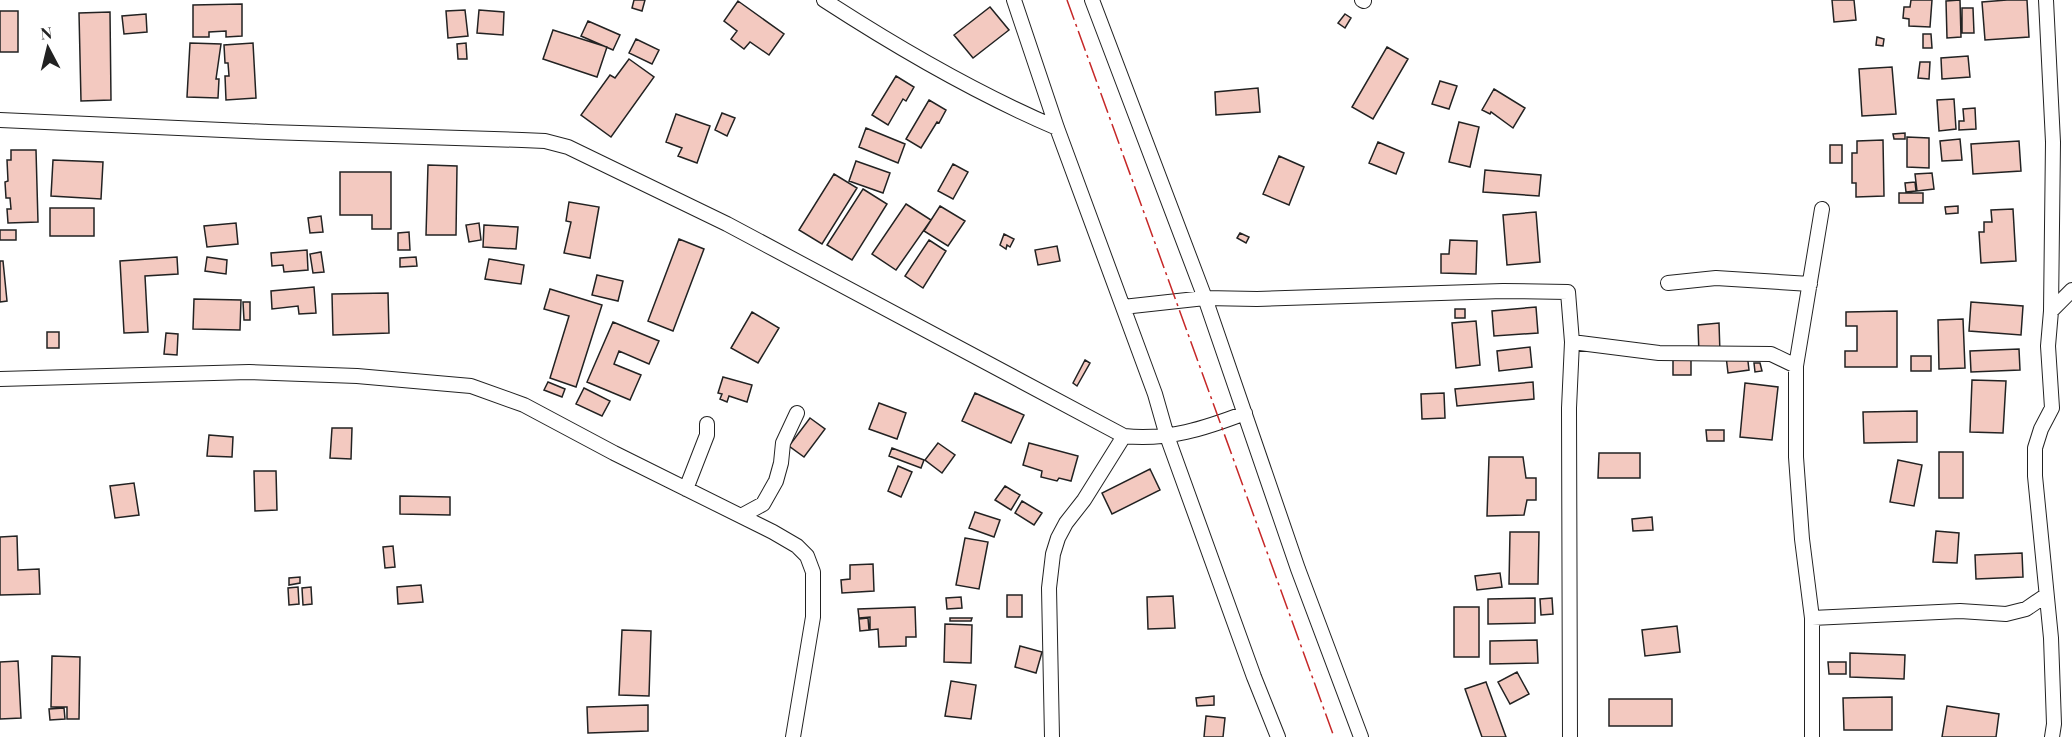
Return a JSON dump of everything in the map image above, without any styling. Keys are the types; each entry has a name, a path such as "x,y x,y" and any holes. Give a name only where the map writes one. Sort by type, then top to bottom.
{"street":[{"path":"824,0 875,33 1007,107 1057,128"},
{"path":"1014,0 1057,128 1155,394 1167,436 1278,737"},
{"path":"1092,0 1205,298 1298,569 1361,737"},
{"path":"2046,0 2053,142 2051,311 2048,346 2052,408 2041,429 2035,448 2035,476 2052,665 2054,724 2052,737"},
{"path":"0,120 545,141 568,147 727,225 1124,436 1140,438 1167,436 1202,429 1245,413"},
{"path":"1812,737 1812,618 1802,540 1796,457 1796,366 1822,209"},
{"path":"1668,283 1716,278 1810,284"},
{"path":"2051,311 2072,290"},
{"path":"1123,307 1205,298 1257,299 1503,291 1568,292 1572,342 1569,408 1570,737"},
{"path":"1572,342 1659,353 1771,354 1796,366"},
{"path":"0,379 249,372 357,376 471,386 524,405 741,516 797,546 807,556 813,572 813,617 793,737"},
{"path":"741,516 763,504 776,481 783,443 797,413"},
{"path":"686,489 707,435 707,424"},
{"path":"1052,737 1049,588 1053,554 1066,523 1084,500 1124,436"},
{"path":"1812,618 1960,611 2006,614 2026,609 2045,596"}],"building":[{"path":"634,0 645,0 642,11 632,8"},
{"path":"1832,0 1854,0 1856,20 1834,22"},
{"path":"1911,0 1932,0 1930,27 1909,26 1909,19 1903,18 1904,7 1910,7"},
{"path":"1960,0 1961,37 1947,38 1946,1"},
{"path":"2027,0 2029,37 1985,40 1982,2"},
{"path":"738,1 784,34 769,55 750,42 744,49 731,39 737,31 724,21"},
{"path":"242,4 242,36 226,37 226,31 209,32 209,37 193,37 193,5"},
{"path":"990,7 1009,30 973,58 954,35"},
{"path":"1962,8 1973,8 1974,33 1962,33"},
{"path":"465,10 468,36 448,38 446,11"},
{"path":"479,10 504,12 503,35 477,33"},
{"path":"0,11 18,11 18,52 0,52"},
{"path":"110,12 111,100 81,101 79,13"},
{"path":"146,14 147,32 124,34 122,16"},
{"path":"1345,14 1351,18 1345,28 1338,23"},
{"path":"588,21 620,35 613,50 581,36"},
{"path":"553,30 607,47 597,77 543,59"},
{"path":"1923,34 1931,34 1932,48 1923,48"},
{"path":"1877,37 1884,39 1883,46 1876,45"},
{"path":"636,39 659,50 652,64 629,53"},
{"path":"190,43 221,44 216,79 219,79 218,98 187,97"},
{"path":"253,43 256,98 226,100 225,76 229,76 228,63 225,63 224,45"},
{"path":"466,43 467,59 458,59 457,44"},
{"path":"1387,47 1408,59 1373,119 1352,107"},
{"path":"1968,56 1970,77 1942,79 1941,58"},
{"path":"629,59 654,77 611,137 581,115 610,75 615,78"},
{"path":"1920,62 1930,62 1929,79 1918,78"},
{"path":"1892,67 1896,114 1862,116 1859,69"},
{"path":"896,76 914,87 906,101 903,99 888,125 872,115"},
{"path":"1440,81 1457,86 1449,109 1432,104"},
{"path":"1258,88 1260,112 1216,115 1215,92"},
{"path":"1494,89 1525,108 1513,128 1491,112 1490,114 1482,110"},
{"path":"1954,99 1956,129 1939,131 1937,100"},
{"path":"929,100 946,110 921,148 906,139"},
{"path":"1975,108 1976,129 1959,130 1959,121 1964,121 1963,109"},
{"path":"722,113 735,118 727,136 715,130"},
{"path":"676,114 710,126 697,163 678,156 682,148 666,142"},
{"path":"1459,122 1479,127 1470,167 1449,162"},
{"path":"866,128 905,144 898,163 859,147"},
{"path":"1905,133 1905,139 1894,139 1893,134"},
{"path":"1907,137 1929,138 1929,168 1907,167"},
{"path":"1960,139 1962,160 1942,161 1940,141"},
{"path":"1883,140 1884,196 1856,197 1856,183 1852,183 1852,153 1857,153 1857,141"},
{"path":"2019,141 2021,171 1973,174 1971,144"},
{"path":"1378,142 1404,153 1396,174 1369,163"},
{"path":"1830,145 1842,145 1842,163 1830,163"},
{"path":"11,150 36,150 38,222 8,223 7,209 11,209 10,198 6,198 5,182 8,181 7,160 11,160"},
{"path":"1279,156 1304,167 1289,205 1263,194"},
{"path":"53,160 103,162 101,199 51,196"},
{"path":"856,161 890,173 883,193 849,181"},
{"path":"953,164 968,172 953,199 938,191"},
{"path":"428,165 457,166 456,235 426,235"},
{"path":"1485,170 1541,175 1539,196 1483,192"},
{"path":"340,172 391,172 391,229 372,229 372,215 340,215"},
{"path":"1932,173 1934,189 1917,191 1915,174"},
{"path":"834,174 857,188 822,244 799,230"},
{"path":"1915,182 1916,191 1906,192 1905,183"},
{"path":"863,189 887,204 852,260 827,245"},
{"path":"1899,193 1923,193 1923,203 1899,203"},
{"path":"569,202 599,207 590,258 564,253 571,222 566,221"},
{"path":"906,204 931,220 896,270 872,254"},
{"path":"940,206 965,221 948,246 924,231"},
{"path":"1958,206 1958,213 1946,214 1945,207"},
{"path":"50,208 94,208 94,236 50,236"},
{"path":"2013,209 2016,261 1981,263 1979,232 1984,232 1984,222 1992,222 1991,210"},
{"path":"1536,212 1540,262 1507,265 1503,215"},
{"path":"321,216 323,232 310,233 308,218"},
{"path":"236,223 238,244 207,247 204,226"},
{"path":"479,223 481,240 469,242 466,225"},
{"path":"484,225 518,227 516,249 483,247"},
{"path":"0,230 16,230 16,240 0,240"},
{"path":"409,232 410,250 398,250 398,233"},
{"path":"1240,233 1249,237 1246,243 1237,238"},
{"path":"1004,234 1014,239 1010,247 1007,245 1006,249 1000,245"},
{"path":"679,239 704,249 673,331 648,321"},
{"path":"929,240 946,251 923,288 905,276"},
{"path":"1450,240 1477,241 1476,274 1441,273 1441,254 1449,254"},
{"path":"1057,246 1060,261 1038,265 1035,250"},
{"path":"307,250 308,270 284,272 283,265 272,266 271,253"},
{"path":"321,252 324,272 313,273 310,254"},
{"path":"177,257 178,274 145,276 148,332 124,333 120,261"},
{"path":"207,257 227,260 226,274 205,271"},
{"path":"416,257 417,266 400,267 400,258"},
{"path":"489,259 524,265 521,284 485,279"},
{"path":"0,261 3,261 7,301 0,302"},
{"path":"597,275 623,281 618,301 592,295"},
{"path":"314,287 316,313 299,314 298,306 272,309 271,291"},
{"path":"550,289 602,305 576,387 550,378 569,316 544,309"},
{"path":"388,293 389,333 333,335 332,294"},
{"path":"194,299 241,300 240,330 193,329"},
{"path":"243,302 250,302 250,320 244,320"},
{"path":"1971,302 2023,306 2021,335 1969,331"},
{"path":"1536,307 1538,333 1494,336 1492,311"},
{"path":"1455,309 1465,309 1465,318 1455,318"},
{"path":"1897,311 1897,367 1845,367 1845,351 1857,351 1857,326 1846,326 1846,312"},
{"path":"752,312 779,328 758,363 731,348"},
{"path":"1963,319 1965,368 1939,369 1938,320"},
{"path":"1476,321 1480,365 1456,368 1452,323"},
{"path":"613,322 659,341 649,364 619,351 614,364 641,375 630,400 587,382"},
{"path":"1719,323 1720,353 1699,355 1698,325"},
{"path":"47,332 59,332 59,348 47,348"},
{"path":"166,333 178,334 177,355 164,354"},
{"path":"1530,347 1532,367 1499,371 1497,351"},
{"path":"2019,349 2020,370 1971,372 1970,351"},
{"path":"1747,353 1749,370 1728,373 1726,356"},
{"path":"1673,356 1691,356 1691,375 1673,375"},
{"path":"1911,356 1931,356 1931,371 1911,371"},
{"path":"1085,360 1090,363 1077,386 1073,383"},
{"path":"1754,363 1760,363 1762,371 1755,372"},
{"path":"723,377 752,385 747,402 729,396 727,402 720,399 722,394 718,393"},
{"path":"1972,380 2006,381 2003,433 1970,432"},
{"path":"548,382 565,389 562,397 544,390"},
{"path":"1533,382 1534,399 1457,406 1455,389"},
{"path":"1745,383 1778,387 1772,440 1740,437"},
{"path":"584,388 610,401 602,416 576,404"},
{"path":"975,393 1024,415 1011,443 962,421"},
{"path":"1444,393 1445,418 1422,419 1421,394"},
{"path":"879,403 906,413 897,439 869,429"},
{"path":"1917,411 1917,442 1864,443 1863,412"},
{"path":"810,418 825,429 804,457 789,446"},
{"path":"332,428 352,428 351,459 330,458"},
{"path":"1706,430 1724,430 1724,441 1707,441"},
{"path":"209,435 233,437 232,457 207,456"},
{"path":"938,443 955,455 942,473 925,460"},
{"path":"1029,443 1078,456 1071,481 1059,478 1057,481 1041,477 1042,471 1023,465"},
{"path":"892,448 924,460 921,468 889,456"},
{"path":"1939,452 1963,452 1963,498 1939,498"},
{"path":"1599,453 1640,453 1640,478 1598,478"},
{"path":"1489,457 1523,457 1526,478 1536,478 1536,500 1527,500 1524,515 1487,516"},
{"path":"1898,460 1922,465 1914,506 1890,502"},
{"path":"898,466 912,472 901,497 888,491"},
{"path":"1150,469 1160,490 1112,514 1102,493"},
{"path":"254,471 276,471 277,510 255,511"},
{"path":"134,483 139,515 115,518 110,486"},
{"path":"1005,486 1020,495 1011,510 995,500"},
{"path":"400,496 450,497 450,515 400,514"},
{"path":"1022,501 1042,513 1034,525 1015,513"},
{"path":"975,512 1000,520 994,537 969,528"},
{"path":"1652,517 1653,530 1633,531 1632,519"},
{"path":"1936,531 1959,533 1957,563 1933,562"},
{"path":"1510,532 1539,532 1538,584 1509,584"},
{"path":"17,536 18,570 39,569 40,594 0,595 0,537"},
{"path":"965,538 988,542 979,589 956,585"},
{"path":"393,546 395,567 385,568 383,547"},
{"path":"2022,553 2023,577 1976,579 1975,555"},
{"path":"873,564 874,591 842,593 841,580 850,579 850,565"},
{"path":"1500,573 1502,587 1477,590 1475,576"},
{"path":"300,577 300,583 289,585 289,578"},
{"path":"421,585 423,602 398,604 397,587"},
{"path":"298,587 299,604 289,605 288,588"},
{"path":"311,587 312,604 303,605 302,588"},
{"path":"1007,595 1022,595 1022,617 1007,617"},
{"path":"1173,596 1175,628 1148,629 1147,597"},
{"path":"961,597 962,608 947,609 946,598"},
{"path":"1535,598 1535,623 1488,624 1488,599"},
{"path":"1552,598 1553,614 1541,615 1540,599"},
{"path":"915,607 916,637 906,637 906,646 879,647 878,629 870,630 870,617 859,618 858,609"},
{"path":"1454,607 1479,607 1479,657 1454,657"},
{"path":"868,618 869,630 860,631 859,619"},
{"path":"950,618 972,618 971,621 950,621"},
{"path":"945,624 972,625 971,663 944,662"},
{"path":"1677,626 1680,652 1645,656 1642,630"},
{"path":"622,630 651,631 649,696 619,695"},
{"path":"1537,640 1538,663 1490,664 1490,641"},
{"path":"1020,646 1042,652 1036,673 1015,667"},
{"path":"1850,653 1905,655 1904,679 1850,677"},
{"path":"52,656 80,657 79,719 67,719 67,707 51,707"},
{"path":"18,661 21,718 0,719 0,662"},
{"path":"1828,662 1846,662 1846,674 1829,674"},
{"path":"1517,672 1529,694 1510,704 1498,682"},
{"path":"951,681 976,685 971,719 945,716"},
{"path":"1486,682 1506,737 1482,737 1465,689"},
{"path":"1214,696 1214,705 1197,706 1196,698"},
{"path":"1892,697 1892,730 1844,730 1843,698"},
{"path":"1609,699 1672,699 1672,726 1609,726"},
{"path":"648,705 648,731 588,733 587,707"},
{"path":"1947,706 1999,714 1996,737 1942,737"},
{"path":"64,708 65,719 50,720 49,709"},
{"path":"1206,716 1225,718 1223,737 1204,737"}],"power":[{"path":"1067,0 1334,737"}]}
